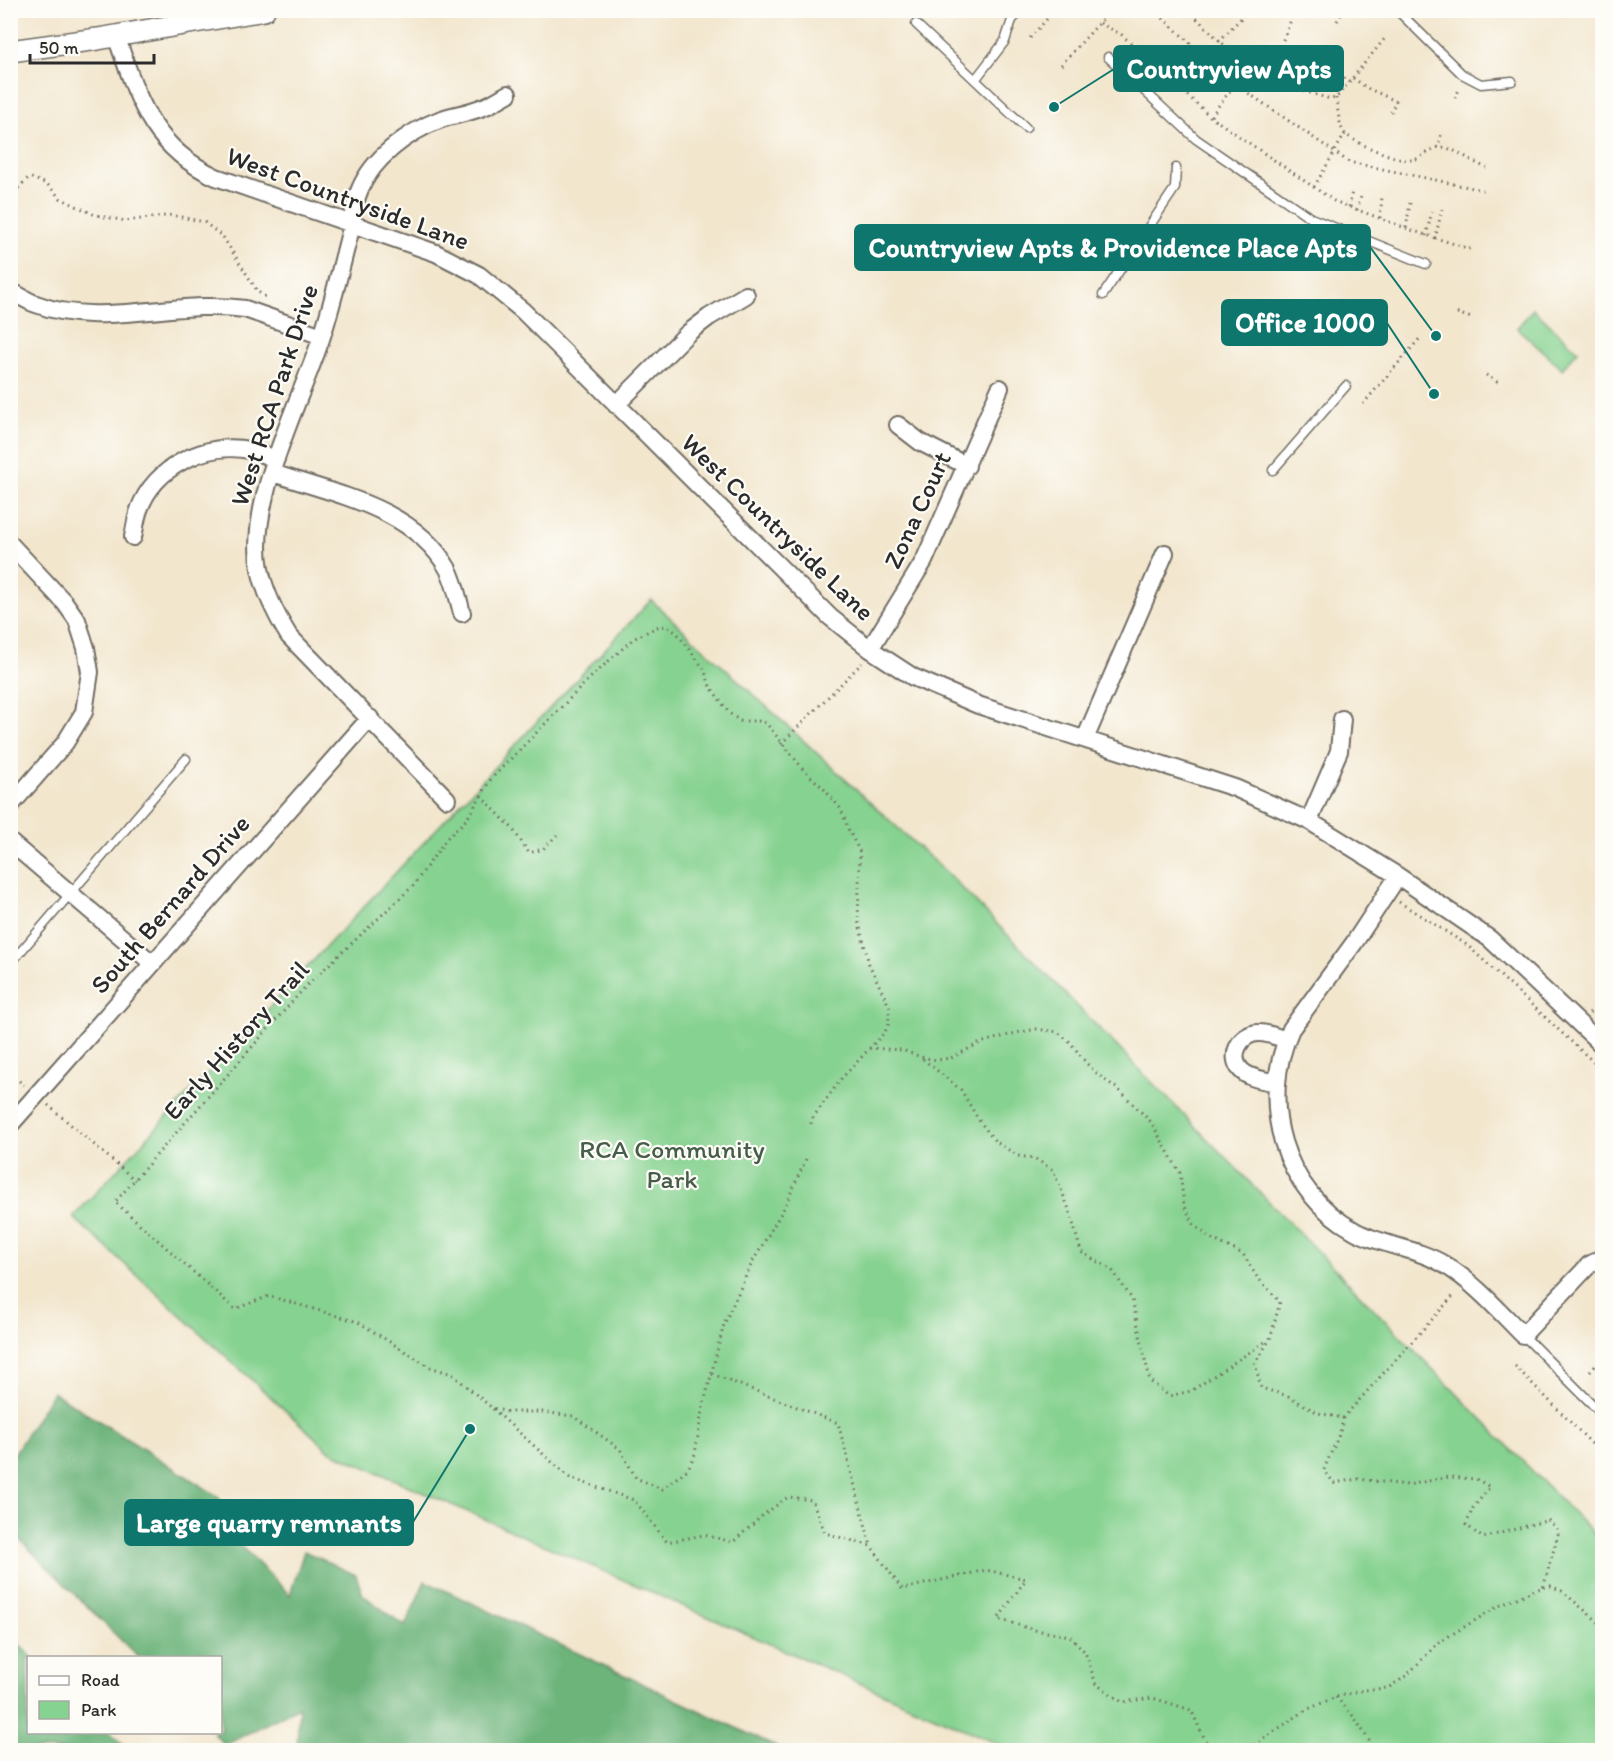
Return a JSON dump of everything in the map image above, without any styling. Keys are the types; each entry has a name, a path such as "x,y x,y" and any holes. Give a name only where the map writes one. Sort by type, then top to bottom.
{"street":[{"path":"10,51 116,36 264,10"},
{"name":"West Countryside Lane","path":"116,36 137,97 146,114 167,142 181,155 216,177 436,253 479,275 523,311 830,617 870,649 913,677 978,705 1235,788 1309,821 1398,876 1490,939 1602,1045"},
{"name":"West RCA Park Drive","path":"447,799 289,636 270,601 260,567 258,549 263,508 274,466 322,336 360,188 368,175 392,148 435,121 457,113 482,108 508,94"},
{"path":"10,291 36,304 61,311 81,313 206,307 245,309 322,336"},
{"path":"616,405 688,333 709,317 746,295"},
{"name":"Zona Court","path":"870,649 924,561 1000,388"},
{"path":"898,425 920,442 967,466"},
{"path":"133,537 140,508 147,496 163,476 183,460 197,454 224,449 249,450 274,466 392,515 419,534 449,571 462,613"},
{"path":"10,544 65,603 77,620 86,648 90,672 84,712 65,743 10,806"},
{"path":"1084,739 1165,553"},
{"name":"South Bernard Drive","path":"10,1125 370,718"},
{"path":"1309,821 1339,751 1342,719"},
{"path":"10,842 152,963"},
{"path":"1398,876 1354,943 1291,1029 1286,1040 1278,1066 1275,1102 1279,1131 1288,1159 1301,1182 1330,1214 1356,1231 1376,1240 1449,1267 1468,1281 1523,1335 1589,1265 1602,1258"},
{"path":"1276,1083 1256,1078 1241,1070 1236,1061 1235,1051 1240,1041 1248,1035 1258,1033 1286,1040"}],"lane":[{"path":"975,80 1005,41 1012,20 1021,10"},
{"path":"1397,10 1462,74 1481,84 1512,81"},
{"path":"916,24 1026,129"},
{"path":"1108,57 1196,139 1311,218 1426,264"},
{"path":"1103,295 1175,188 1176,168"},
{"path":"1273,470 1346,386"},
{"path":"10,964 186,759"},
{"path":"1523,1335 1602,1414"}],"path":[{"path":"1030,38 1055,10"},
{"path":"1061,65 1111,10"},
{"path":"1154,10 1235,84 1349,162 1483,190"},
{"path":"1188,10 1250,70 1277,83 1330,99 1336,98 1386,37"},
{"path":"1219,41 1249,10"},
{"path":"1282,39 1295,10"},
{"path":"1337,21 1344,10"},
{"path":"1100,23 1122,35 1211,117 1334,201 1426,236 1470,249"},
{"path":"1322,56 1320,64 1323,68 1349,82"},
{"path":"1353,78 1367,88 1396,101 1391,112"},
{"path":"1211,117 1235,84"},
{"path":"1455,98 1460,88"},
{"path":"1336,98 1341,126 1346,135 1373,149 1410,161 1437,148 1449,148 1487,168"},
{"path":"1437,148 1442,132"},
{"path":"1313,187 1346,135"},
{"path":"10,197 29,177 47,184 60,198 95,214 126,221 172,215 204,222 223,237 258,292 268,299"},
{"path":"1349,207 1352,190"},
{"path":"1357,210 1362,193"},
{"path":"1380,218 1382,197"},
{"path":"1406,228 1410,202"},
{"path":"1426,236 1433,207"},
{"path":"1435,239 1442,209"},
{"path":"1457,313 1474,318"},
{"path":"1363,404 1421,337"},
{"path":"1486,375 1500,384"},
{"name":"Early History Trail","path":"492,1408 452,1374 430,1367 358,1322 269,1296 235,1309 115,1203 306,986 413,886 447,838 467,819 491,778 589,679 633,639 657,627 666,626 677,633 704,669 710,686 729,713 740,722 766,723 781,744 841,809 860,852 858,920 868,964 890,1008 888,1025 841,1079 812,1119 810,1127"},
{"path":"781,744 861,666 870,649"},
{"path":"481,796 512,828 529,854 543,849 557,835"},
{"path":"1397,901 1467,945 1602,1070"},
{"path":"1591,1011 1602,1004"},
{"path":"869,1048 902,1050 937,1060 951,1058 980,1043 1016,1032 1037,1029 1058,1032 1070,1042 1087,1064 1119,1089 1151,1122 1180,1173 1184,1205 1194,1224 1208,1236 1244,1254 1257,1277 1280,1302 1270,1339 1256,1363 1261,1388 1288,1396 1318,1413 1343,1418"},
{"path":"921,1057 961,1090 978,1119 995,1140 1018,1156 1034,1158 1053,1170 1069,1209 1081,1252 1112,1270 1132,1299 1150,1381 1169,1396 1191,1391 1270,1339"},
{"path":"10,1073 27,1087"},
{"path":"44,1102 135,1180"},
{"path":"492,1408 508,1412 542,1412 573,1416 620,1449 636,1478 662,1490 688,1468 695,1454 702,1411 724,1324 752,1263 784,1208 807,1159"},
{"path":"1455,1294 1343,1418 1342,1432 1324,1470 1334,1483 1358,1479 1408,1485 1449,1477 1476,1479 1490,1486 1473,1508 1466,1525 1483,1538 1548,1520 1559,1531 1542,1588"},
{"path":"1590,1371 1602,1357"},
{"path":"1515,1366 1602,1454"},
{"path":"712,1374 838,1423 871,1546 902,1588 986,1570 1026,1579 998,1619 1035,1630 1070,1636 1085,1652 1096,1684 1122,1702 1153,1698 1191,1710 1210,1750"},
{"path":"492,1408 570,1478 634,1500 667,1542 704,1535 733,1542 788,1497 812,1500 825,1533 871,1546"},
{"path":"1219,1750 1251,1747 1306,1710 1336,1697 1364,1690 1388,1688 1406,1676 1439,1642 1460,1628 1499,1606 1542,1588 1551,1586 1562,1591 1602,1625"},
{"path":"1336,1697 1354,1718 1375,1750"}],"green space":[{"path":"1533,309 1578,351 1562,369 1517,328"},
{"name":"RCA Community Park","path":"651,600 950,876 1602,1542 1602,1750 1012,1750 331,1452 73,1217"},
{"path":"53,1392 219,1497 236,1541 290,1595 304,1551 356,1575 363,1595 405,1626 425,1581 783,1750 297,1750 299,1707 225,1745 214,1734 222,1734 222,1656 137,1656 11,1531 11,1459"},
{"path":"11,1636 31,1656 27,1656 27,1734 111,1734 129,1750 11,1750"}],"place":[{"name":"Countryview Apts","path":"1054,107"},
{"name":"Countryview Apts & Providence Place Apts","path":"1436,336"},
{"name":"Office 1000","path":"1434,394"},
{"name":"Large quarry remnants","path":"470,1429"}]}
